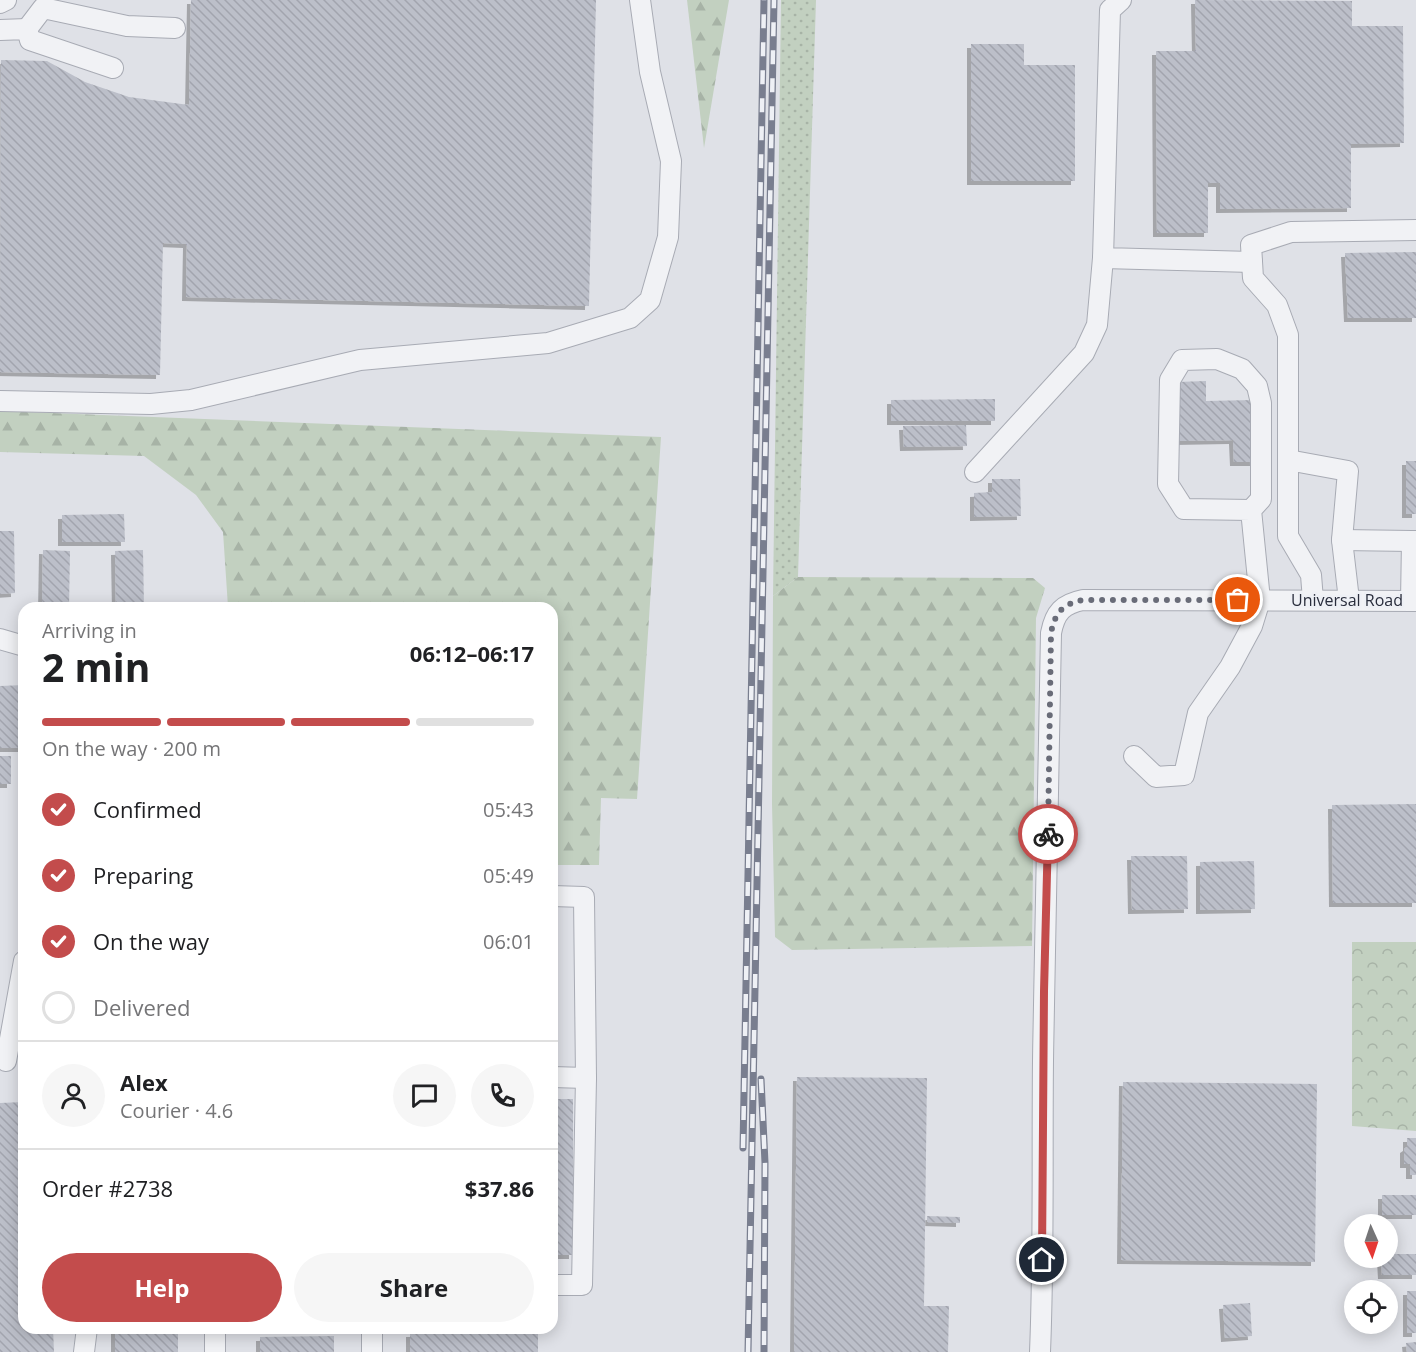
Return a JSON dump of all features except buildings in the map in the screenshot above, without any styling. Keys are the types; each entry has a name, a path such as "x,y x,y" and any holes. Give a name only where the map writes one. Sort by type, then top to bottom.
{"street":[{"path":"0,3 6,0"},
{"path":"0,401 152,404 191,400 360,360 548,343 630,318 650,300 668,237 671,161 650,72 640,0"},
{"path":"975,472 1084,353 1097,326 1103,258 1110,10 1121,0"},
{"path":"27,29 43,8 127,26 175,28"},
{"path":"0,30 27,29"},
{"path":"27,29 30,40 113,68"},
{"path":"1313,600 1311,575 1288,536 1288,335 1276,305 1253,278 1251,245 1291,232 1416,230"},
{"path":"1103,258 1252,262"},
{"path":"1134,756 1156,777 1184,775 1198,713 1230,668 1251,626 1260,600 1251,510 1261,499 1261,403 1257,386 1242,369 1217,358 1182,360 1170,380 1168,483 1184,509 1251,510"},
{"path":"1288,460 1348,471 1342,540 1349,600"},
{"path":"1342,540 1414,541 1414,601"},
{"name":"Universal Road","path":"1040,1352 1044,991 1051,633 1054,619 1064,607 1072,602 1083,600 1414,601"},
{"path":"0,639 18,644"},
{"path":"558,896 584,897 586,1078 582,1285 558,1286"},
{"path":"10,1061 18,1004"},
{"path":"558,1077 586,1078"},
{"path":"84,1352 86,1334"},
{"path":"215,1334 215,1352"},
{"path":"372,1334 372,1352"}],"green space":[{"path":"687,0 729,0 704,148"},
{"path":"781,0 816,0 798,577 773,596"},
{"path":"0,411 661,437 637,799 601,798 599,865 558,865 558,602 228,602 223,532 196,495 144,456 0,452"},
{"path":"798,577 1033,578 1045,588 1036,618 1032,946 792,950 775,937 772,804 773,596"},
{"path":"1352,942 1416,942 1416,1131 1352,1126"}],"railway":[{"path":"743,1148 764,0"},
{"path":"748,1352 774,0"},
{"path":"761,1079 765,1163 764,1352"}],"way so far":[{"path":"1048,834 1051,633 1054,619 1064,607 1072,602 1083,600 1238,600"}],"route":[{"path":"1042,1260 1048,834"}]}
